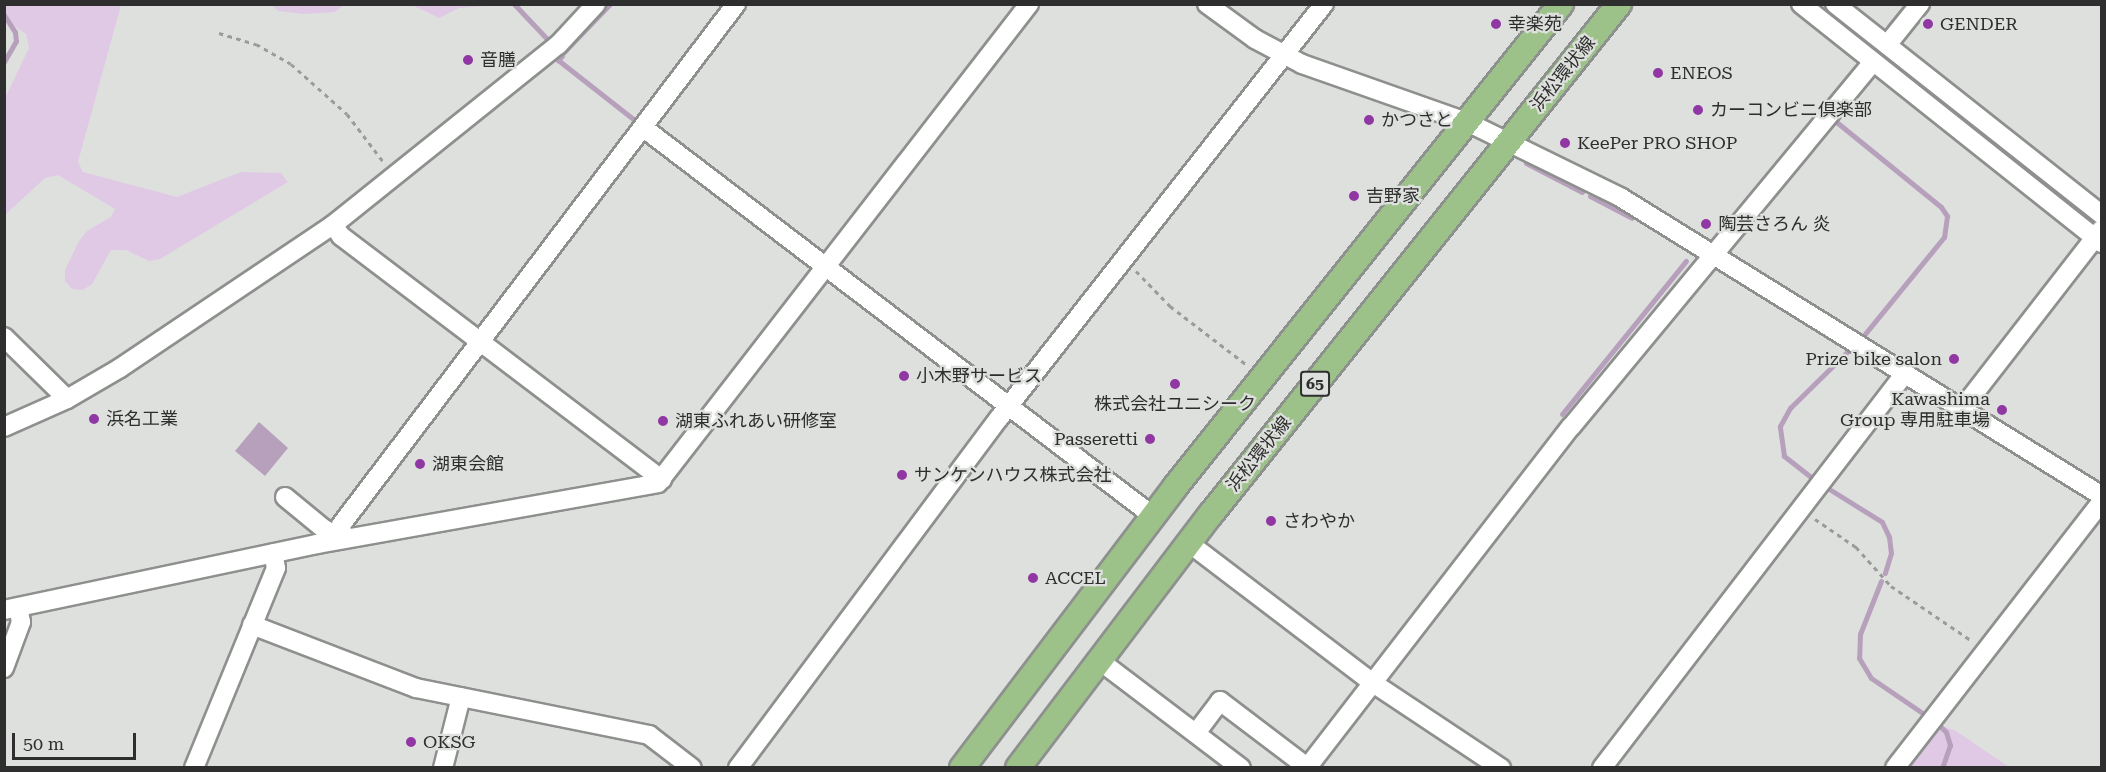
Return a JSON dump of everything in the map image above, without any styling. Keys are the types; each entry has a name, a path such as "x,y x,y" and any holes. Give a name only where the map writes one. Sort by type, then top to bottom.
{"main road":[{"name":"65","path":"962,768 1153,516 1561,4"},
{"name":"浜松環状線","path":"1018,768 1189,543 1619,4"}],"street":[{"path":"4,427 67,399 120,368 333,225 558,45 596,4"},
{"path":"343,539 341,525 645,129 736,4"},
{"path":"4,668 21,622 11,609 343,539 645,487 662,480 1029,4"},
{"path":"1207,4 1282,55 1467,122 1510,140 1641,208 2102,496"},
{"path":"738,768 1009,406 1324,4"},
{"path":"1801,4 2099,237 1962,408"},
{"path":"1835,4 2102,215"},
{"path":"1887,45 1920,4"},
{"path":"1196,733 1220,701 1307,767 1571,427 1873,62"},
{"path":"645,129 1153,516"},
{"path":"333,225 341,236 662,480"},
{"path":"4,337 67,399"},
{"path":"1602,768 1905,373"},
{"path":"285,497 324,529 343,539"},
{"path":"1895,768 2102,501"},
{"path":"1189,543 1372,683 1501,768"},
{"path":"194,768 276,568 273,554"},
{"path":"252,625 416,688 649,735 692,768"},
{"path":"1100,661 1241,768"},
{"path":"443,768 461,697"}],"path":[{"path":"219,33 256,44 291,64 347,114 395,177"},
{"path":"1122,261 1170,306 1247,365"},
{"path":"1801,510 1856,547 1891,586 1986,650"}],"shaded area":[{"path":"5,4 121,5 78,162 83,172 177,197 241,172 281,173 288,182 160,259 149,261 126,250 111,250 92,284 83,290 72,289 65,281 65,270 79,241 87,231 111,217 115,209 58,175 45,178 5,215 5,98 29,48 26,34 5,20"},
{"path":"272,5 344,5 335,12 304,14 278,11"},
{"path":"412,5 499,5 459,8 439,18"},
{"path":"259,422 288,448 265,476 235,451"},
{"path":"1945,727 1956,731 2009,767 1903,768 1936,728"}],"waterway":[{"path":"514,4 548,40"},
{"path":"561,55 610,4"},
{"path":"1889,26 1907,4"},
{"path":"4,15 15,32 16,41 4,62"},
{"path":"562,56 558,60 637,122"},
{"path":"1824,112 1821,110 1855,68"},
{"path":"1834,120 1941,207 1947,216 1944,237 1864,335"},
{"path":"1526,163 1582,192"},
{"path":"1590,196 1632,218"},
{"path":"1562,414 1686,261"},
{"path":"1816,481 1784,456 1780,426 1790,408 1849,350"},
{"path":"1826,487 1882,522 1889,537 1891,553 1885,573"},
{"path":"1881,581 1860,634 1859,658 1871,678 1927,716"},
{"path":"1937,723 1946,732 1950,745 1942,768"}],"place":[{"name":"幸楽苑","path":"1496,24"},
{"name":"GENDER","path":"1928,24"},
{"name":"音膳","path":"468,60"},
{"name":"ENEOS","path":"1658,73"},
{"name":"カーコンビニ倶楽部","path":"1698,110"},
{"name":"かつさと","path":"1369,120"},
{"name":"KeePer PRO SHOP","path":"1565,143"},
{"name":"吉野家","path":"1354,196"},
{"name":"陶芸さろん 炎","path":"1706,224"},
{"name":"Prize bike salon","path":"1954,359"},
{"name":"小木野サービス","path":"904,376"},
{"name":"株式会社ユニシーク","path":"1175,384"},
{"name":"Kawashima Group 専用駐車場","path":"2002,410"},
{"name":"浜名工業","path":"94,419"},
{"name":"湖東ふれあい研修室","path":"663,421"},
{"name":"Passeretti","path":"1150,439"},
{"name":"湖東会館","path":"420,464"},
{"name":"サンケンハウス株式会社","path":"902,475"},
{"name":"さわやか","path":"1271,521"},
{"name":"ACCEL","path":"1033,578"},
{"name":"OKSG","path":"411,742"}]}
